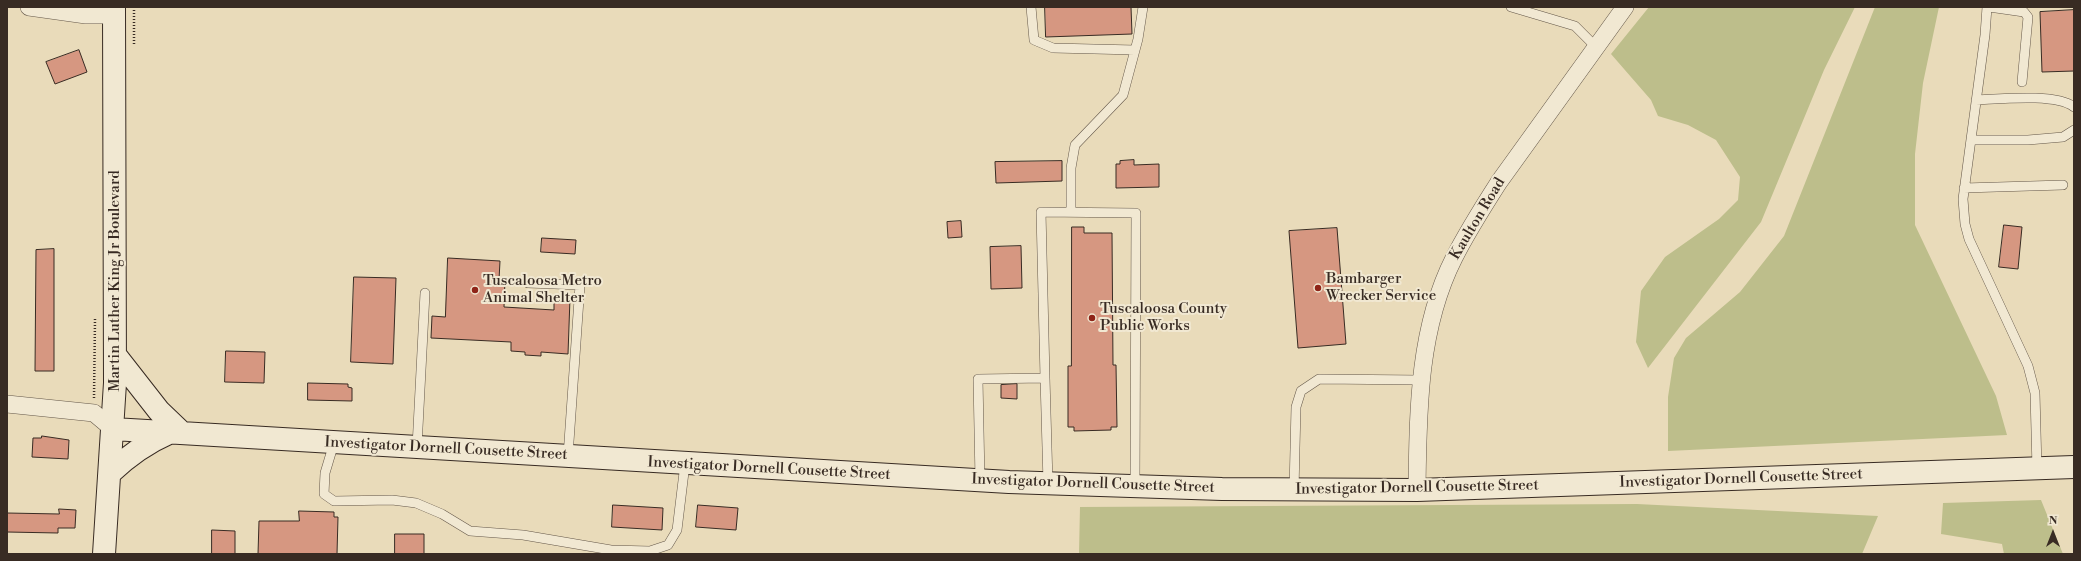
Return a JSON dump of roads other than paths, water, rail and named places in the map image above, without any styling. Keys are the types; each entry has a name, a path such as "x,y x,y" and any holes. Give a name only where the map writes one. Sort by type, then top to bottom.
{"main road":[{"name":"Martin Luther King Jr Boulevard","path":"104,554 113,429 116,356 114,11"},
{"path":"110,473 132,453 154,440 176,433 116,356"},
{"name":"Investigator Dornell Cousette Street","path":"113,429 980,481 1294,490 1417,490 2074,467"}],"street":[{"path":"29,7 86,15 114,11"},
{"name":"Kaulton Road","path":"1417,490 1418,415 1421,380 1435,309 1454,258 1499,182 1625,7"},
{"path":"7,404 94,414 113,429"}],"lane":[{"path":"1031,7 1034,40 1053,48 1135,50"},
{"path":"1071,212 1071,168 1075,145 1123,95 1135,50 1143,7"},
{"path":"1511,7 1575,26 1596,47"},
{"path":"2022,82 2028,17 2024,12 1988,7 1964,188 1964,221 1968,239 2028,366 2033,382 2037,469"},
{"path":"1976,100 2036,98 2068,102 2074,107"},
{"path":"1971,140 2028,140 2063,137 2074,130"},
{"path":"1964,188 2064,185"},
{"path":"1048,484 1041,212 1136,213 1135,486"},
{"path":"528,283 580,285 568,456"},
{"path":"417,448 426,292"},
{"path":"980,481 978,379 1045,378"},
{"path":"1294,490 1296,407 1301,391 1319,379 1421,380"},
{"path":"334,443 325,473 324,494 334,501 392,500 416,502 442,514 470,531 523,535 611,550 650,551 668,549 677,530 684,464"}],"place":[{"name":"Bambarger Wrecker Service","path":"1318,288"},
{"name":"Tuscaloosa Metro Animal Shelter","path":"475,290"},
{"name":"Tuscaloosa County Public Works","path":"1092,318"}]}
